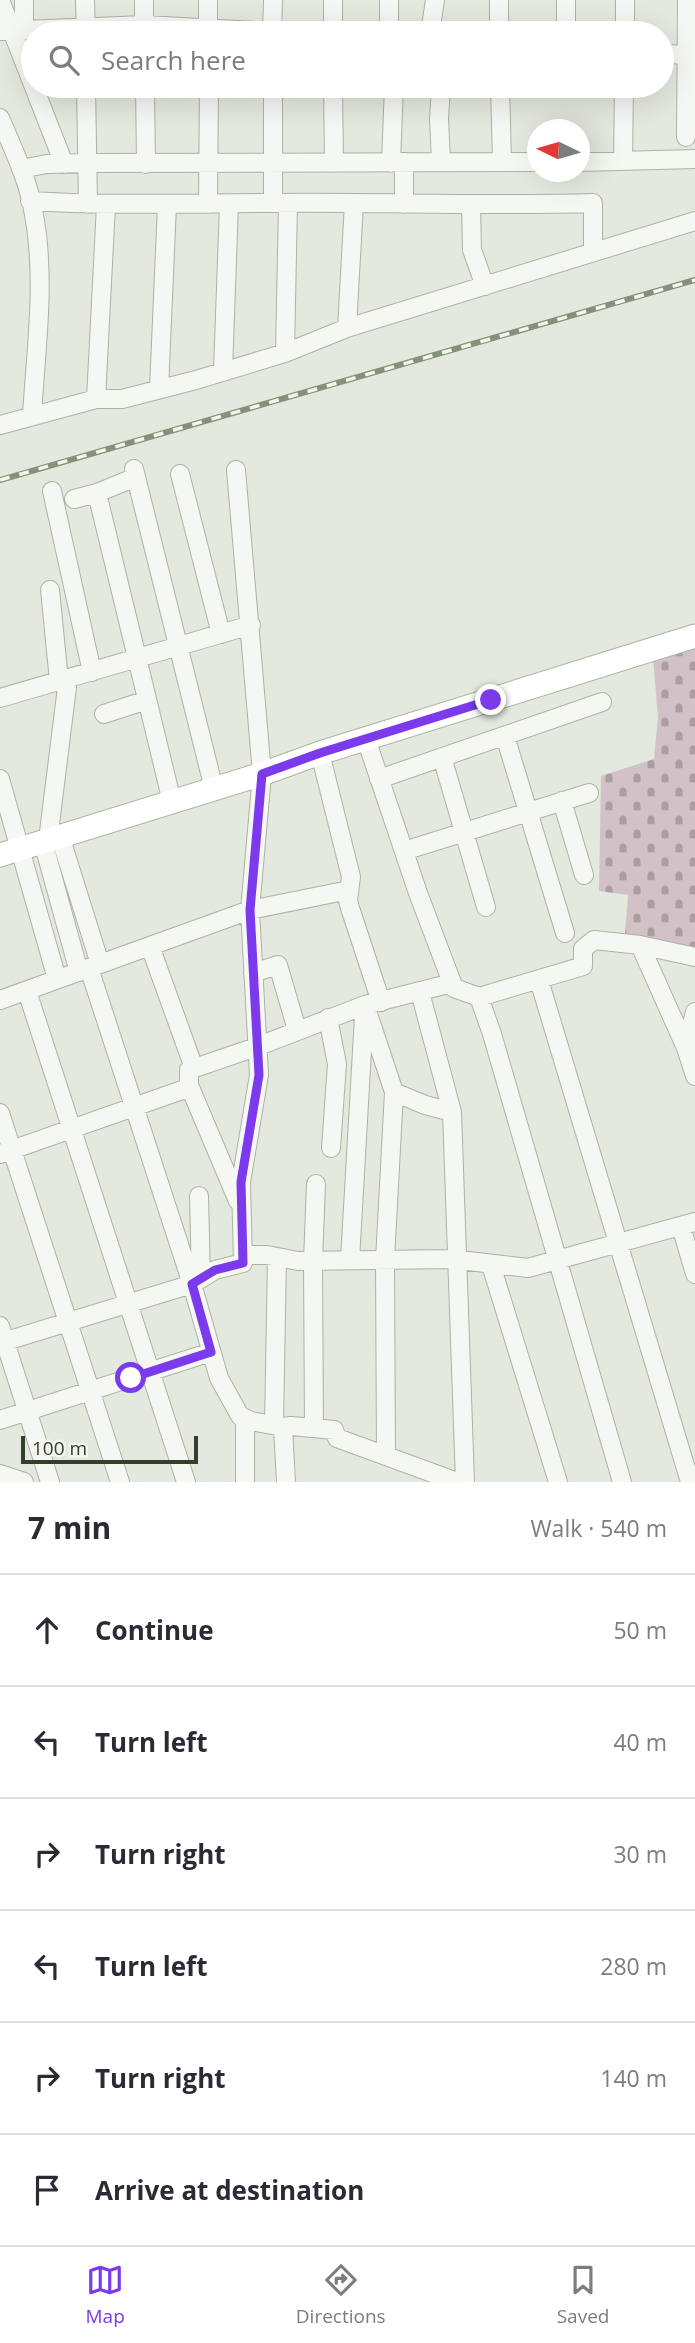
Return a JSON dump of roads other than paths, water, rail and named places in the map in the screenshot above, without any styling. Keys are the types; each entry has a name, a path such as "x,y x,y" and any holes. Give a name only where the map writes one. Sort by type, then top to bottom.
{"main road":[{"path":"10,852 695,636"}],"street":[{"path":"0,0 21,56"},
{"path":"11,31 24,0"},
{"path":"85,0 86,21"},
{"path":"144,0 144,21"},
{"path":"208,0 208,21"},
{"path":"272,21 273,0"},
{"path":"333,0 333,21"},
{"path":"389,0 393,21"},
{"path":"432,21 435,0"},
{"path":"499,0 499,21"},
{"path":"566,0 566,21"},
{"path":"625,0 625,21"},
{"path":"686,137 691,55 687,0"},
{"path":"38,98 64,164"},
{"path":"86,98 88,163 97,204 96,399"},
{"path":"145,98 146,164"},
{"path":"208,204 209,98"},
{"path":"273,98 273,162 280,203 285,353"},
{"path":"333,98 334,163"},
{"path":"394,98 397,163 404,204"},
{"path":"441,98 441,162"},
{"path":"500,98 502,161"},
{"path":"623,162 624,98"},
{"path":"0,118 21,169 34,214 40,278 32,415"},
{"path":"590,162 695,159"},
{"path":"21,169 47,164 88,163 527,162"},
{"path":"30,201 167,205 593,203 593,252"},
{"path":"223,371 229,204"},
{"path":"347,328 354,204"},
{"path":"159,389 167,205"},
{"path":"471,205 472,250 485,286"},
{"path":"0,425 96,399 122,399 285,353 347,328 695,221"},
{"path":"50,1482 2,1337 68,1321 197,1281 215,1270 243,1263 241,1182 259,1075 250,910 262,774 236,470"},
{"path":"74,499 97,493 135,473 214,789"},
{"path":"180,474 221,634"},
{"path":"52,491 92,672"},
{"path":"97,493 172,802"},
{"path":"50,590 64,680 50,839 134,1107 197,1281 219,1378 240,1416 279,1426 334,1430 337,1438 456,1482"},
{"path":"0,698 251,625"},
{"path":"103,714 147,700"},
{"path":"380,779 602,702"},
{"path":"505,736 565,933"},
{"path":"366,739 454,988 479,998 583,966 583,950 594,940 640,945 695,957"},
{"path":"320,753 351,877 350,908 394,1092 385,1260 386,1456"},
{"path":"442,757 486,907"},
{"path":"0,779 10,852 57,979"},
{"path":"404,851 589,793"},
{"path":"562,801 584,875"},
{"path":"0,1000 250,910 349,891"},
{"path":"640,945 686,1048 695,1076"},
{"path":"150,946 191,1076 242,1210"},
{"path":"253,973 278,964 297,1030"},
{"path":"539,980 690,1482"},
{"path":"6,1152 176,1093 191,1076 328,1018 373,1003 452,984"},
{"path":"27,990 186,1482"},
{"path":"420,992 452,1112 465,1482"},
{"path":"479,998 492,1034 622,1482"},
{"path":"350,1261 363,1066 373,1003"},
{"path":"686,1048 695,1012"},
{"path":"328,1018 337,1064 331,1148"},
{"path":"337,1064 363,1066"},
{"path":"394,1092 425,1105 452,1112"},
{"path":"0,1113 6,1152 68,1321 120,1482"},
{"path":"314,1428 313,1261 316,1184"},
{"path":"197,1281 199,1196"},
{"path":"243,1255 298,1261 458,1260 528,1268 688,1224 695,1274"},
{"path":"277,1257 279,1426 286,1482"},
{"path":"491,1265 558,1482"},
{"path":"0,1420 211,1352"},
{"path":"245,1418 245,1482"},
{"path":"407,1464 408,1482"},
{"path":"0,1474 23,1482"}],"railway":[{"path":"0,480 695,280"}]}
